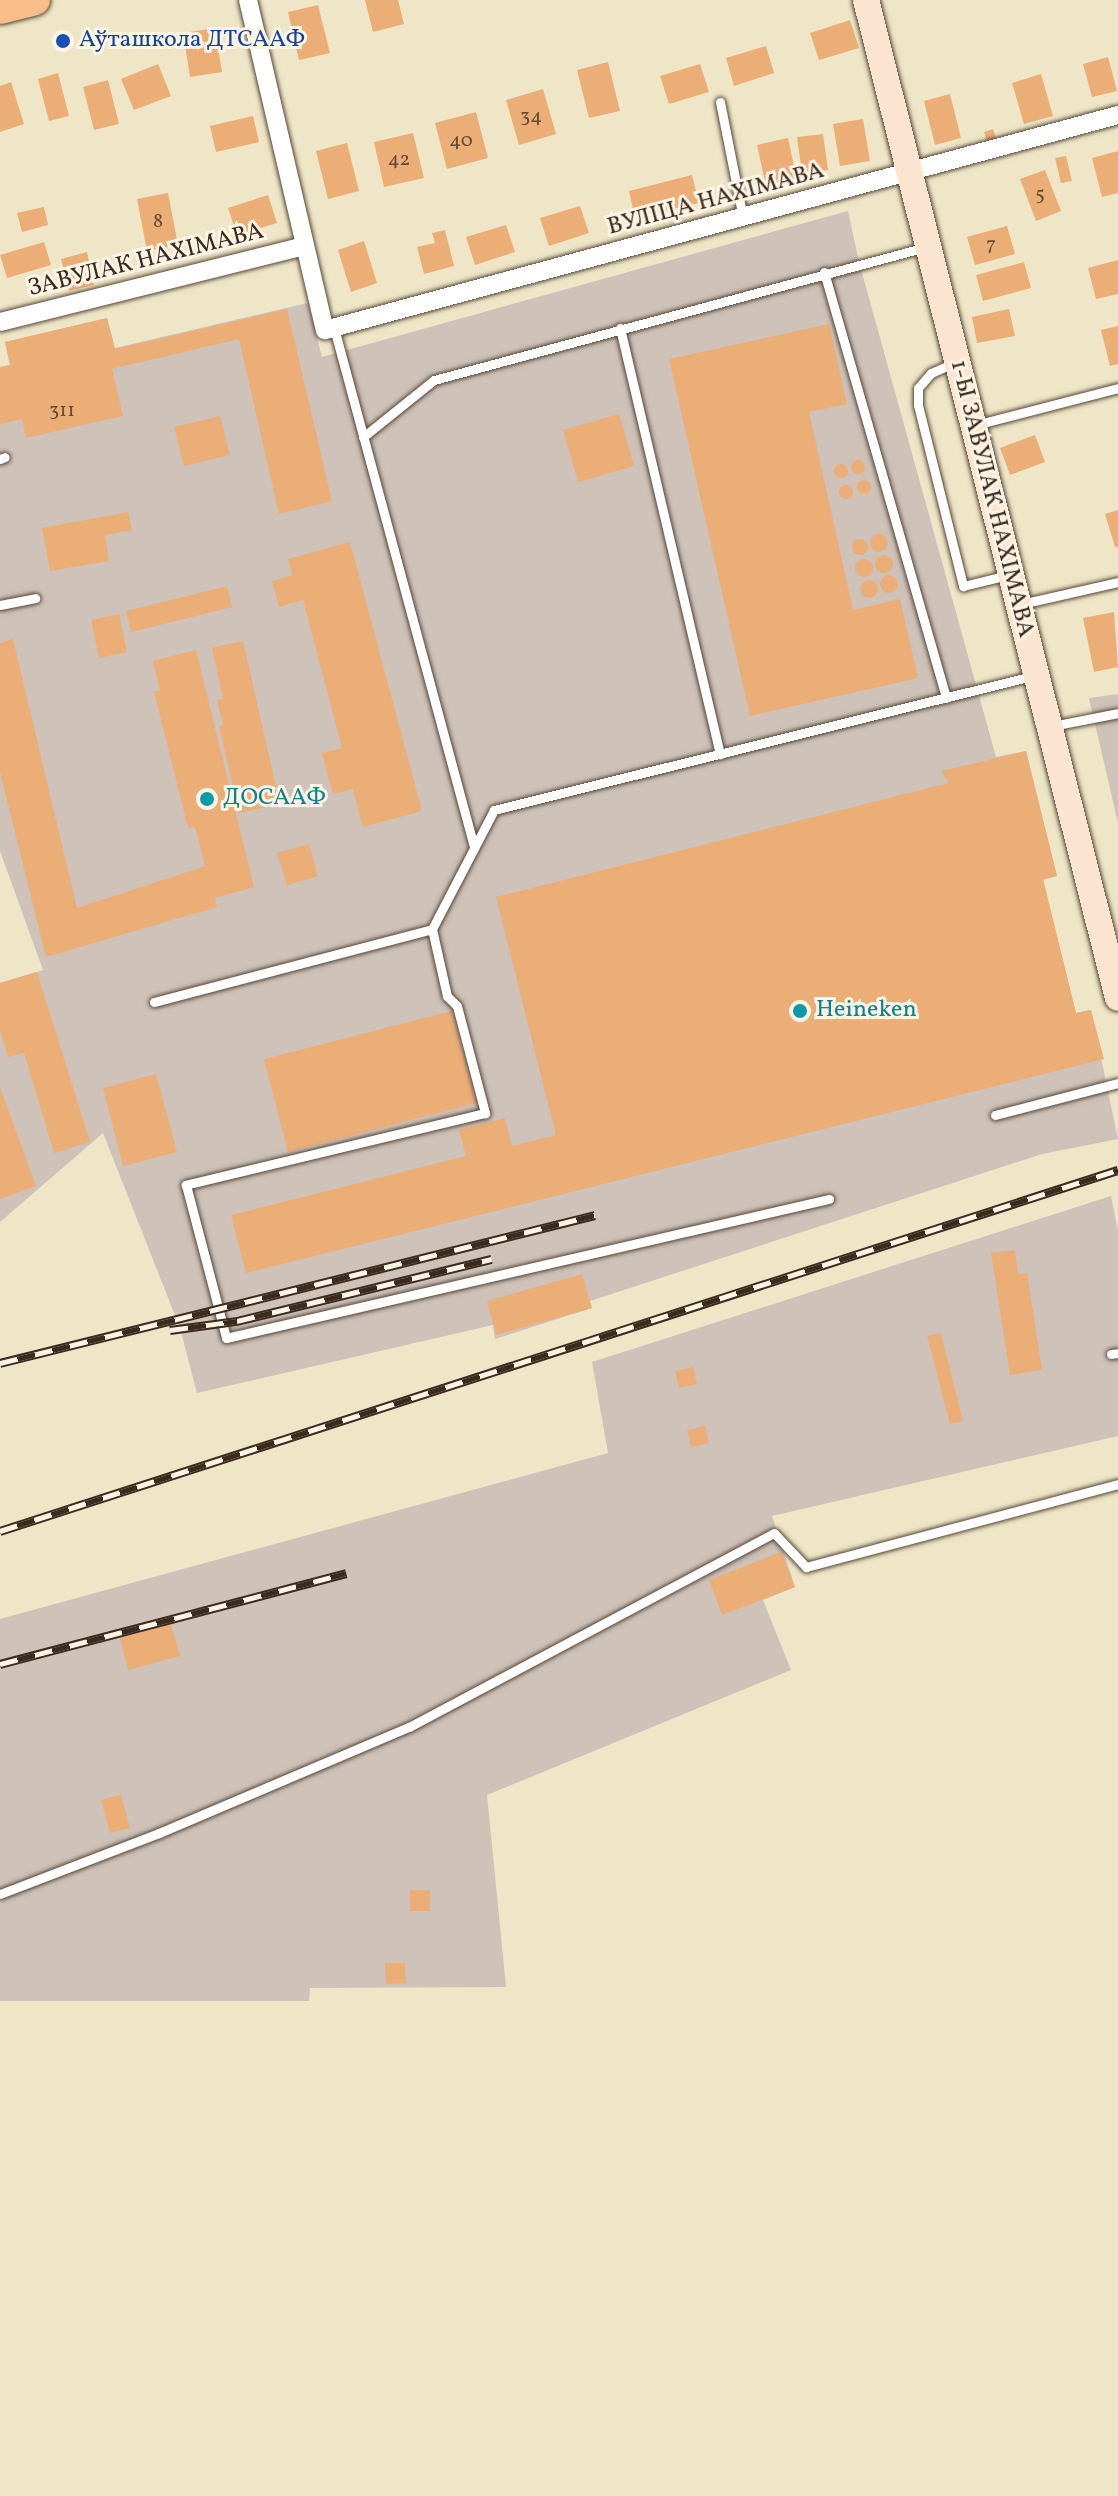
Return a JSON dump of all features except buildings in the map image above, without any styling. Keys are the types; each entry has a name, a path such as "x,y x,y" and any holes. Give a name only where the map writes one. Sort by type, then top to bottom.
{"main road":[{"path":"0,9 35,0"}],"street":[{"path":"248,0 304,246 330,329"},
{"name":"1-Ы ЗАВУЛАК НАХІМАВА","path":"866,0 1035,675 1112,949 1118,998"},
{"name":"ВУЛІЦА НАХІМАВА","path":"330,329 1118,115"},
{"name":"ЗАВУЛАК НАХІМАВА","path":"0,322 304,246"}],"lane":[{"path":"720,102 743,218"},
{"path":"363,437 434,380 927,246"},
{"path":"824,272 946,698"},
{"path":"620,328 720,754"},
{"path":"330,329 363,437 474,847"},
{"path":"956,362 931,373 918,388 918,405 963,586 1010,575"},
{"path":"972,426 1118,388"},
{"path":"1018,605 1118,582"},
{"path":"0,605 35,598"},
{"path":"829,1199 226,1338 186,1185 485,1113 457,1006 447,996 432,929 494,810 1035,675"},
{"path":"1049,726 1118,713"},
{"path":"154,1002 432,929"},
{"path":"995,1115 1118,1083"},
{"path":"0,1894 159,1833 409,1727 774,1533 806,1567 1118,1484"}],"shaded area":[{"path":"848,211 859,262 996,757 1026,751 1057,876 1043,880 1076,1013 1091,1010 1118,1139 1042,1154 590,1301 592,1308 495,1339 493,1325 197,1393 180,1328 103,1133 0,1222 0,983 43,970 0,851 0,367 10,365 5,342 107,318 115,348 308,303 322,357"},
{"path":"1118,694 1118,823 1089,698"},
{"path":"1111,1196 1118,1231 1118,1436 772,1516 795,1587 763,1600 791,1670 487,1795 506,1987 310,1988 309,2001 0,2001 0,1619 608,1453 592,1362"}],"railway":[{"path":"0,1531 1118,1170"},
{"path":"0,1363 595,1215"},
{"path":"170,1330 237,1321 492,1259"},
{"path":"0,1664 346,1573"}],"place":[{"name":"Аўташкола ДТСААФ","path":"63,41"},
{"name":"ДОСААФ","path":"207,799"},
{"name":"Heineken","path":"800,1011"}]}
